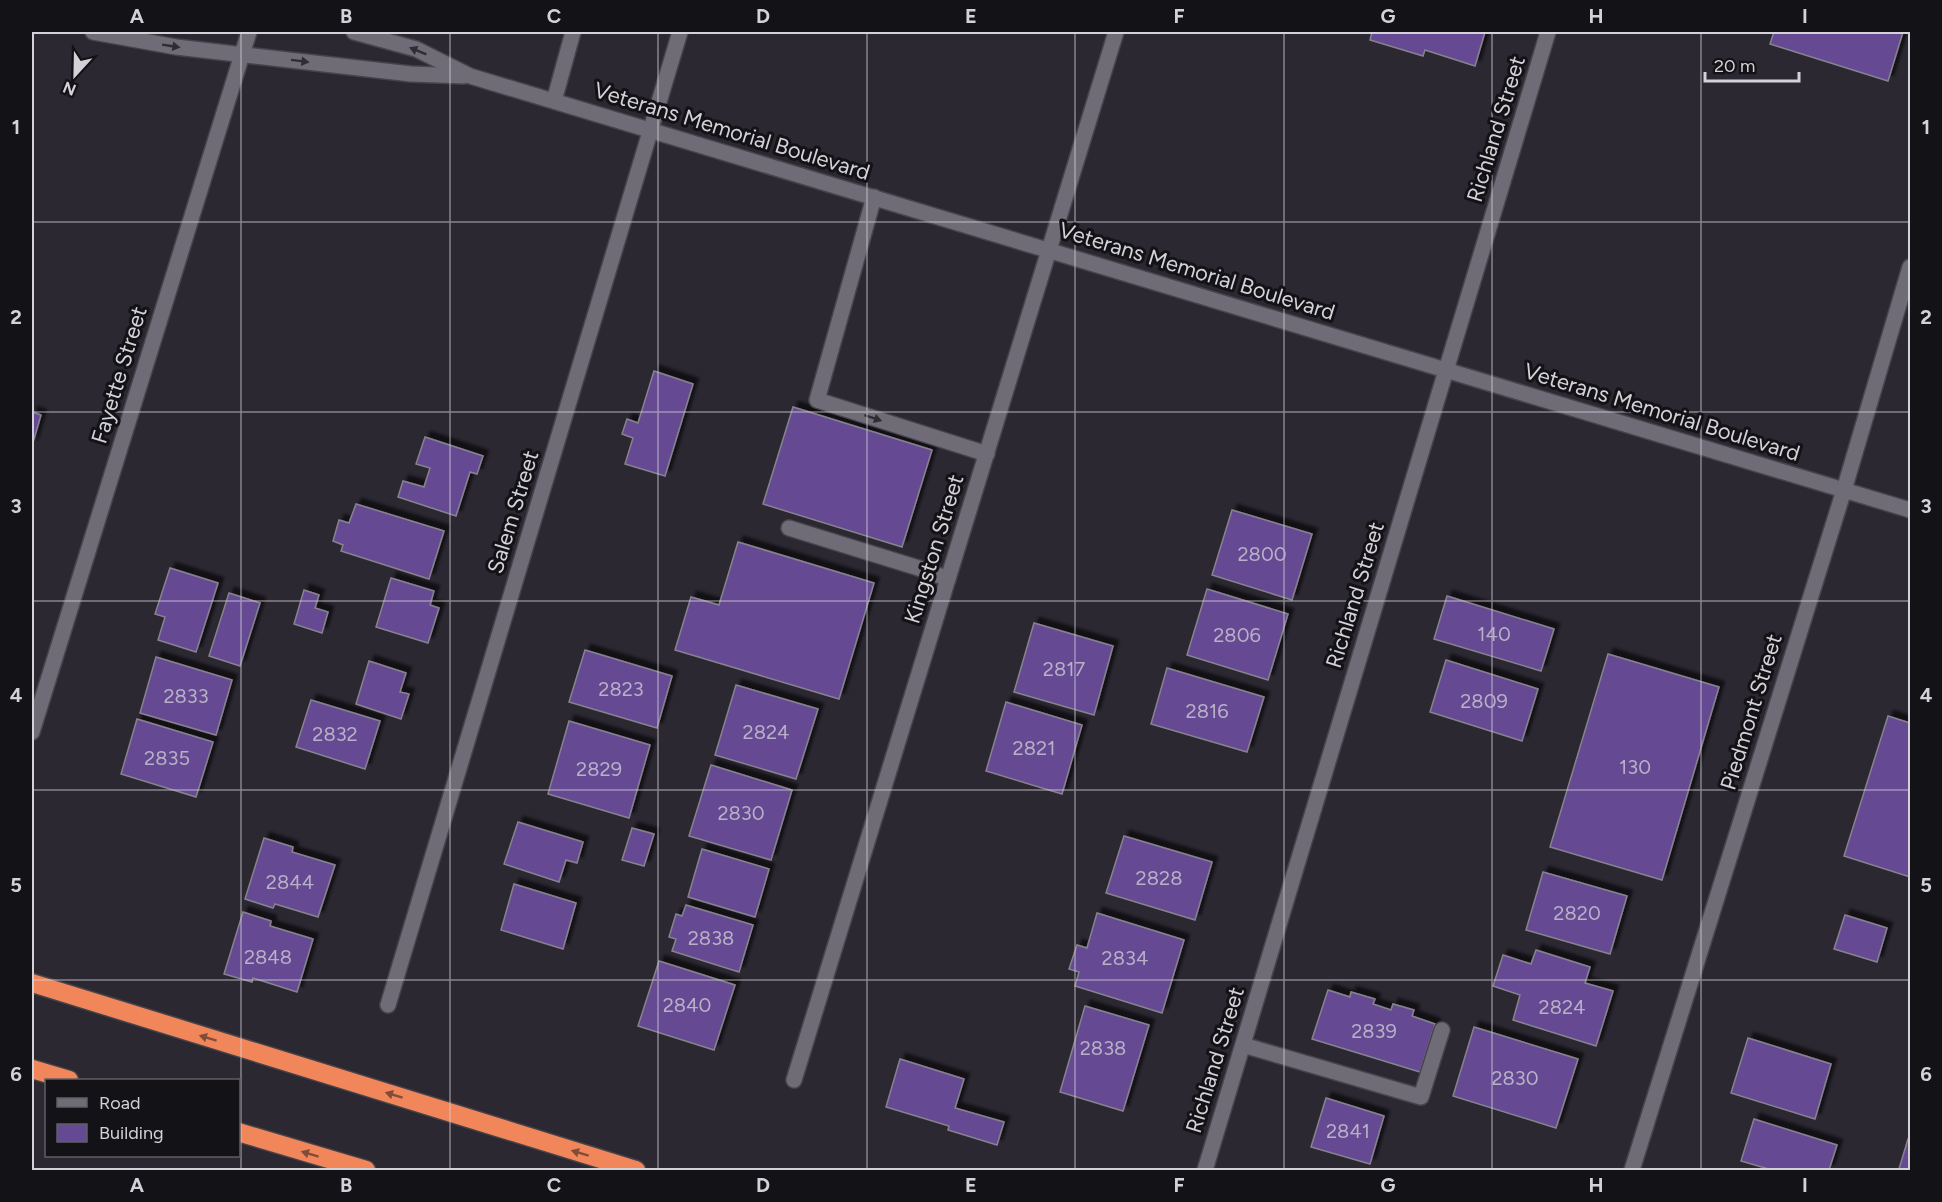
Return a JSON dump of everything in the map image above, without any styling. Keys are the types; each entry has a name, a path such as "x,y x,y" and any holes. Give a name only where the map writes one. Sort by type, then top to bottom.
{"highway":[{"path":"32,983 636,1170"},
{"path":"32,1069 66,1079"},
{"path":"240,1133 366,1170"}],"street":[{"name":"Veterans Memorial Boulevard","path":"93,32 176,47 411,74 471,76"},
{"name":"Fayette Street","path":"32,732 249,32"},
{"name":"Veterans Memorial Boulevard","path":"354,32 416,49 471,76 1911,510"},
{"path":"554,101 573,32"},
{"name":"Salem Street","path":"388,1005 680,32"},
{"name":"Kingston Street","path":"794,1080 1116,32"},
{"name":"Richland Street","path":"1205,1170 1548,32"},
{"path":"874,197 818,400 987,454"},
{"name":"Piedmont Street","path":"1632,1170 1844,490 1911,267"},
{"path":"789,528 948,579"},
{"path":"1243,1045 1421,1097 1442,1030"}],"building":[{"path":"1372,32 1485,32 1475,66 1425,50 1423,56 1370,40"},
{"path":"1774,32 1903,32 1888,81 1770,44"},
{"path":"654,371 693,384 665,476 625,464 633,438 622,434 627,419 638,423"},
{"path":"793,407 932,450 902,547 763,504"},
{"path":"32,412 41,415 32,446"},
{"path":"425,437 483,456 477,474 470,472 456,516 398,497 403,481 424,487 430,468 416,464"},
{"path":"356,504 444,531 429,579 341,551 343,545 333,541 339,520 349,523"},
{"path":"1232,510 1312,534 1292,600 1212,575"},
{"path":"738,542 874,583 839,699 675,650 691,597 719,605"},
{"path":"170,568 218,583 196,652 158,640 165,617 155,614"},
{"path":"391,578 434,591 430,605 439,608 428,643 376,627"},
{"path":"1207,589 1288,614 1268,680 1187,655"},
{"path":"304,590 319,595 315,608 328,612 322,633 294,624"},
{"path":"229,593 260,603 240,666 209,656"},
{"path":"1447,596 1554,629 1541,671 1434,639"},
{"path":"1034,623 1113,646 1094,715 1014,692"},
{"path":"585,650 672,676 657,728 569,702"},
{"path":"1608,654 1719,687 1662,880 1550,847"},
{"path":"156,657 232,680 216,735 140,713"},
{"path":"1446,660 1538,689 1522,741 1430,712"},
{"path":"369,661 406,673 400,692 409,694 401,719 356,704"},
{"path":"1167,668 1264,697 1247,752 1151,724"},
{"path":"736,685 818,709 796,779 715,755"},
{"path":"311,700 380,721 365,769 296,747"},
{"path":"1006,702 1082,725 1062,794 986,771"},
{"path":"1888,716 1910,723 1910,877 1844,856"},
{"path":"137,719 213,742 196,797 121,774"},
{"path":"569,721 650,745 629,818 548,794"},
{"path":"711,765 792,790 771,860 689,836"},
{"path":"518,822 583,842 577,863 566,860 559,882 504,864"},
{"path":"632,828 654,834 644,866 622,860"},
{"path":"1124,836 1212,862 1195,920 1106,893"},
{"path":"264,838 293,847 292,852 335,865 318,917 275,904 273,908 245,899"},
{"path":"702,849 769,869 755,917 688,897"},
{"path":"1543,872 1627,896 1610,954 1526,930"},
{"path":"514,884 576,903 563,949 501,930"},
{"path":"686,905 753,925 739,972 672,951 676,939 669,937 676,914 682,916"},
{"path":"243,912 271,921 270,926 313,939 297,992 253,978 252,982 224,974"},
{"path":"1097,913 1184,940 1162,1013 1075,986 1079,972 1069,969 1077,945 1087,948"},
{"path":"1845,915 1887,928 1877,962 1834,949"},
{"path":"1536,950 1590,967 1585,983 1613,991 1596,1046 1513,1020 1520,995 1493,986 1503,955 1531,964"},
{"path":"659,961 735,985 714,1050 638,1026"},
{"path":"1328,990 1350,997 1351,992 1375,999 1373,1004 1391,1010 1393,1004 1414,1010 1412,1016 1435,1024 1420,1072 1312,1039"},
{"path":"1085,1006 1149,1025 1123,1111 1060,1092"},
{"path":"1474,1027 1578,1059 1556,1128 1453,1096"},
{"path":"1748,1038 1831,1064 1815,1119 1731,1093"},
{"path":"900,1059 964,1079 955,1108 1004,1122 997,1145 948,1130 949,1126 886,1107"},
{"path":"1326,1098 1384,1116 1370,1164 1311,1147"},
{"path":"1754,1119 1837,1145 1829,1170 1772,1170 1741,1161"},
{"path":"1908,1139 1910,1139 1910,1170 1903,1170 1899,1169"}]}
